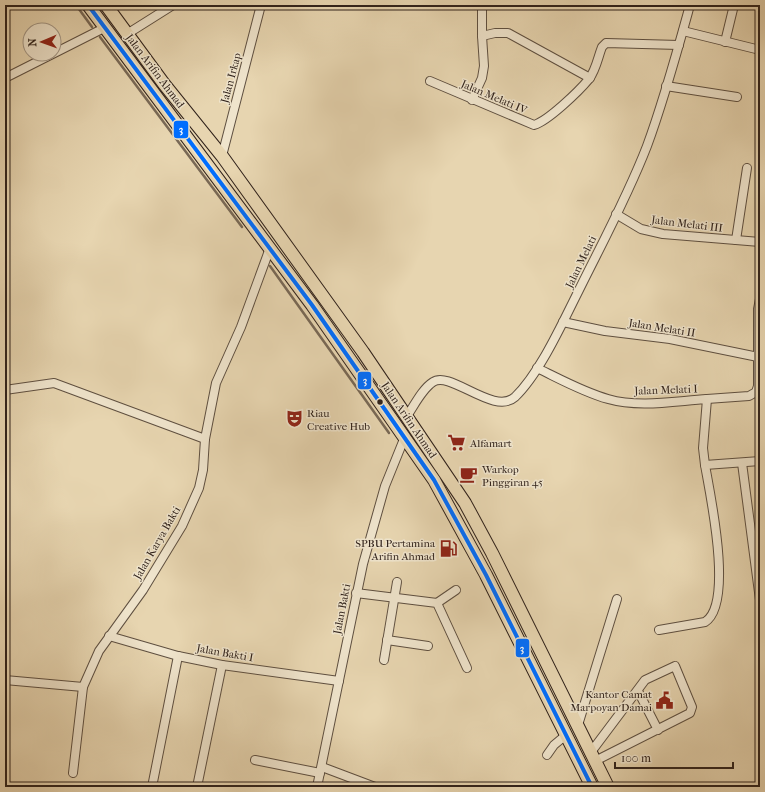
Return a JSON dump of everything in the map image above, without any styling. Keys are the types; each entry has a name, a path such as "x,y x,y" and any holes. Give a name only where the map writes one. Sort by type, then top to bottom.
{"main road":[{"name":"Jalan Arifin Ahmad","path":"88,5 227,188 312,305 434,480 526,653 592,787"},
{"name":"Jalan Arifin Ahmad","path":"106,5 222,156 364,352 465,503 608,787"},
{"path":"227,188 238,180"},
{"path":"526,653 538,646"}],"street":[{"path":"127,34 173,5"},
{"name":"Jalan Irkap","path":"222,156 261,5"},
{"path":"472,100 482,78 484,66 482,5"},
{"name":"Jalan Melati","path":"407,416 435,382 445,381 491,400 502,402 514,397 537,368 563,322 616,214 646,148 658,116 690,5"},
{"path":"725,42 734,5"},
{"path":"5,78 104,28"},
{"path":"683,31 760,50"},
{"path":"482,36 495,33 508,33 590,78"},
{"name":"Jalan Melati IV","path":"430,81 528,123 535,124 554,112 590,78 602,47 608,42 678,45"},
{"path":"666,86 737,97"},
{"path":"736,240 747,168"},
{"name":"Jalan Melati III","path":"616,214 634,226 649,231 760,242"},
{"name":"Jalan Karya Bakti","path":"73,773 83,687 95,658 109,636 143,590 182,526 199,488 203,470 205,439 216,383 241,327 270,248"},
{"path":"707,399 752,395 756,392 759,386 758,309 760,299"},
{"name":"Jalan Melati II","path":"563,322 605,331 670,339 758,356"},
{"name":"Jalan Melati I","path":"537,368 583,390 621,402 653,403 707,399 703,448 720,565 716,601 710,618 705,622 659,630"},
{"path":"5,390 44,383 58,384 205,439"},
{"name":"Jalan Bakti","path":"317,787 356,592 385,486 404,439"},
{"path":"705,465 760,461"},
{"path":"742,462 760,600"},
{"path":"384,660 397,582"},
{"path":"356,592 394,599 436,603 456,590"},
{"path":"578,725 617,599"},
{"path":"436,603 467,668"},
{"name":"Jalan Bakti I","path":"109,636 178,656 222,665 339,681"},
{"path":"387,640 428,646"},
{"path":"152,787 178,656"},
{"path":"197,787 222,665"},
{"path":"675,666 692,706 690,713 658,730 593,757 645,680 675,666"},
{"path":"5,680 83,687"},
{"path":"638,691 658,730"},
{"path":"547,755 554,745 566,735"},
{"path":"255,760 321,770 374,787"}],"waterway":[{"path":"76,5 92,27"},
{"path":"100,37 242,227"},
{"path":"270,266 389,433"}],"transit line":[{"name":"3","path":"88,5 312,305 434,480 486,575 592,787"}],"place":[{"name":"Riau Creative Hub","path":"294,419"},
{"name":"Alfamart","path":"457,443"},
{"name":"Warkop Pinggiran 45","path":"469,475"},
{"name":"SPBU Pertamina Arifin Ahmad","path":"448,549"},
{"name":"Kantor Camat Marpoyan Damai","path":"665,700"}]}
